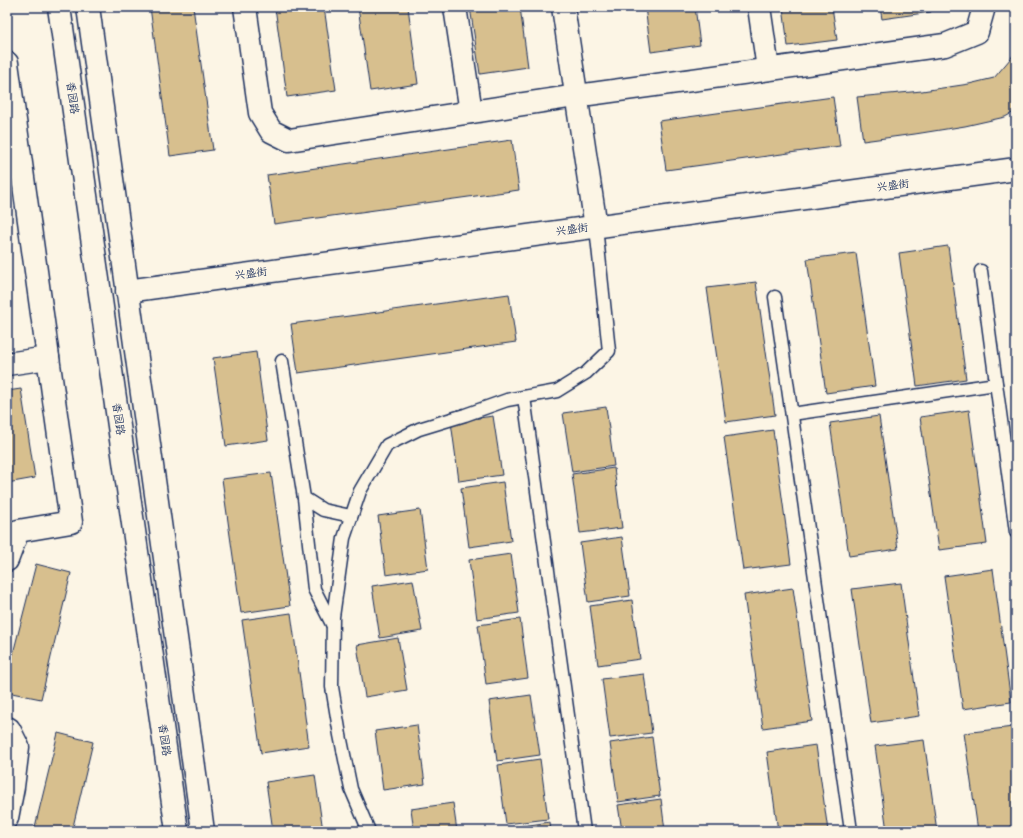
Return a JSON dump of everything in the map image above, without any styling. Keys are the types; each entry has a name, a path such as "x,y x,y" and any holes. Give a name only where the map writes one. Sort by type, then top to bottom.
{"street":[{"name":"香园路","path":"59,7 177,831"},
{"path":"88,7 203,831"},
{"path":"245,7 260,113 271,131 289,140 576,96 945,45 977,32 984,7"},
{"path":"456,7 471,112"},
{"path":"562,7 596,227"},
{"path":"759,7 768,70"},
{"path":"7,63 11,121 48,358 71,522 18,531 7,560"},
{"name":"兴盛街","path":"127,291 1016,169"},
{"path":"7,364 48,358"},
{"path":"7,728 9,729 18,747 7,818"}],"lane":[{"path":"370,831 351,789 332,687 333,617 344,538 360,491 387,445 419,429 507,400 557,391 586,373 609,351 596,227"},
{"path":"981,271 1016,532"},
{"path":"775,297 850,831"},
{"path":"282,361 304,498 314,589 333,626"},
{"path":"792,414 996,384"},
{"path":"524,397 584,831"},
{"path":"304,498 323,510 351,516"},
{"path":"361,831 362,813"}],"building":[{"path":"150,7 193,7 213,150 170,156"},
{"path":"275,7 324,7 336,90 287,97"},
{"path":"358,7 408,7 418,84 370,91"},
{"path":"470,7 520,7 528,67 480,74"},
{"path":"645,7 695,7 700,45 651,52"},
{"path":"783,7 832,7 837,40 788,46"},
{"path":"880,7 930,7 931,12 882,19"},
{"path":"1016,52 1016,111 1005,117 965,126 863,141 857,97 922,91 969,84 994,78"},
{"path":"833,97 840,146 666,170 659,121"},
{"path":"512,140 519,190 274,224 267,175"},
{"path":"948,246 966,379 917,386 899,253"},
{"path":"856,253 875,386 826,393 807,259"},
{"path":"756,282 775,415 726,422 707,288"},
{"path":"509,294 516,342 298,373 291,324"},
{"path":"256,352 268,440 226,446 213,358"},
{"path":"21,389 35,478 7,483 7,391"},
{"path":"606,407 614,466 572,472 563,413"},
{"path":"969,410 987,544 939,550 920,417"},
{"path":"493,416 502,475 459,481 451,422"},
{"path":"879,416 898,549 849,556 830,423"},
{"path":"773,430 791,564 743,570 724,437"},
{"path":"614,468 622,528 580,533 572,474"},
{"path":"271,473 290,606 241,613 222,479"},
{"path":"503,482 511,541 469,547 461,488"},
{"path":"420,510 428,569 386,575 378,516"},
{"path":"622,537 630,596 588,602 580,543"},
{"path":"511,554 519,613 477,619 469,560"},
{"path":"36,564 71,573 41,699 7,692 7,677"},
{"path":"993,569 1011,702 963,709 944,576"},
{"path":"413,580 422,631 380,638 372,586"},
{"path":"901,583 919,716 871,723 852,589"},
{"path":"793,588 812,721 763,728 744,595"},
{"path":"632,600 640,659 598,665 590,606"},
{"path":"291,613 309,746 261,753 242,620"},
{"path":"520,619 528,678 486,684 478,625"},
{"path":"398,638 407,690 365,697 357,645"},
{"path":"644,674 652,733 610,738 602,679"},
{"path":"531,695 540,755 497,761 489,701"},
{"path":"417,725 425,784 383,790 375,731"},
{"path":"1013,727 1016,750 1016,831 978,831 964,733"},
{"path":"58,733 93,742 72,831 34,831"},
{"path":"652,737 660,796 618,802 610,743"},
{"path":"924,740 937,831 887,831 875,746"},
{"path":"816,745 828,831 778,831 767,752"},
{"path":"540,759 548,819 506,824 498,765"},
{"path":"315,775 323,831 273,831 266,782"},
{"path":"661,799 665,831 622,831 618,805"},
{"path":"453,803 457,831 414,831 411,809"},
{"path":"550,822 551,831 508,831 508,828"}]}
